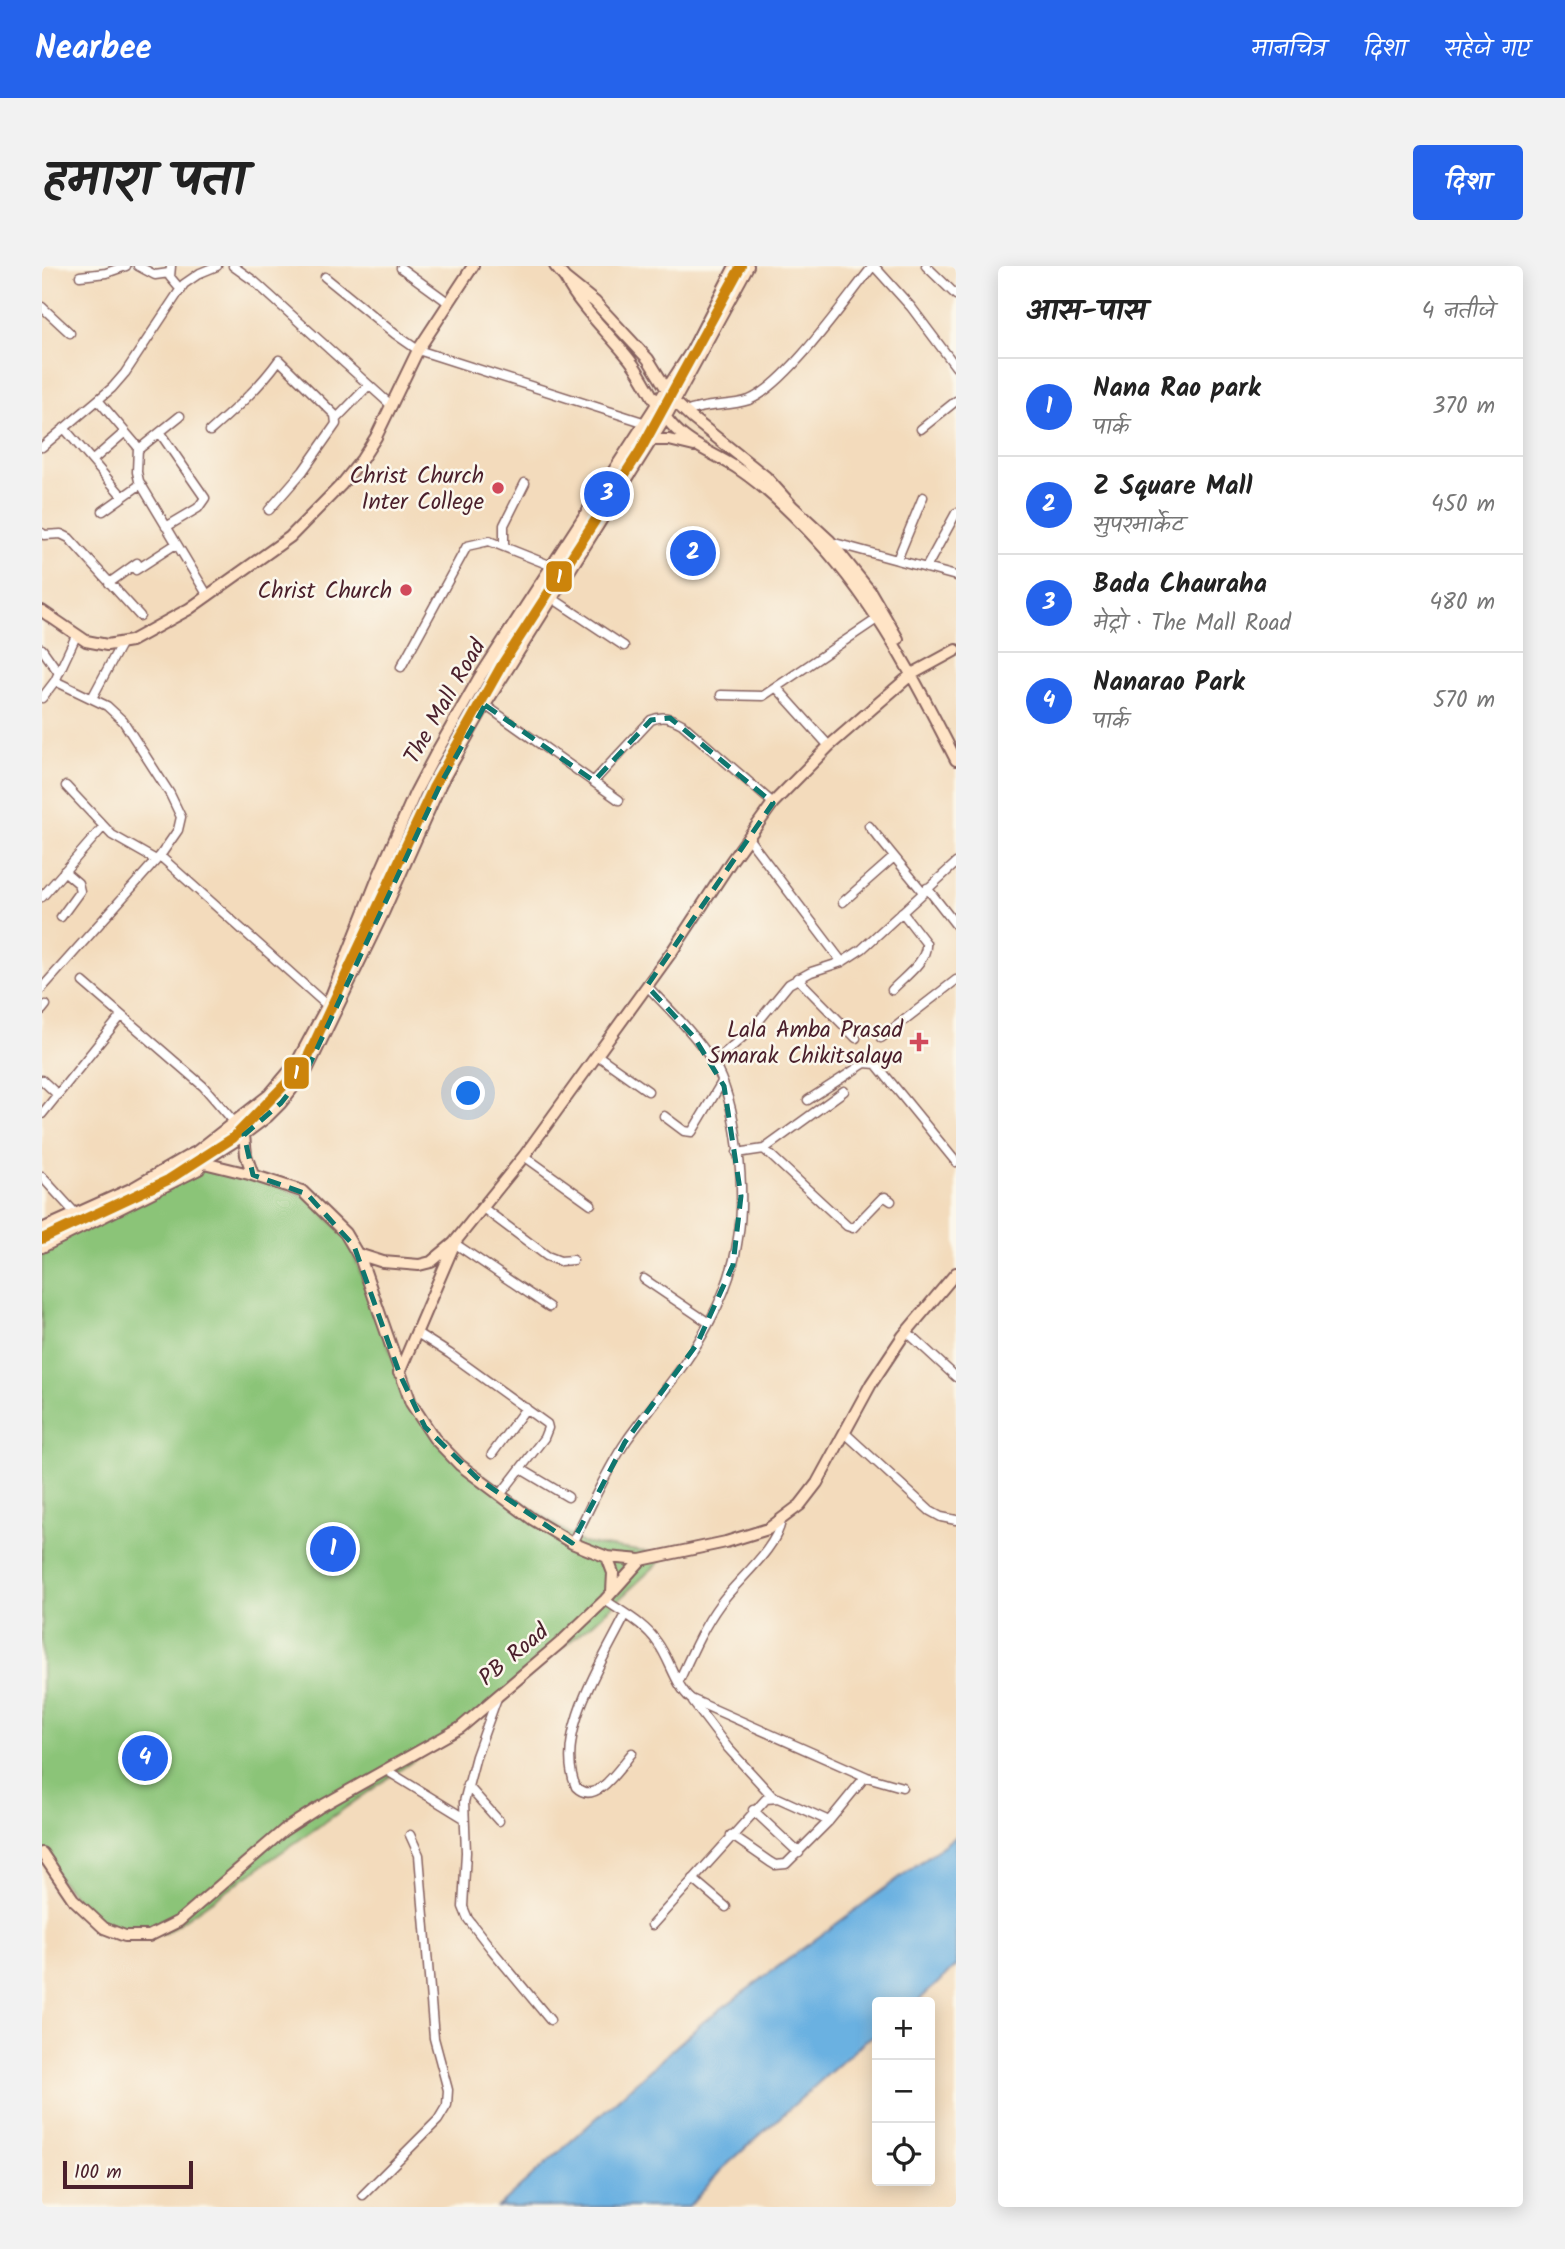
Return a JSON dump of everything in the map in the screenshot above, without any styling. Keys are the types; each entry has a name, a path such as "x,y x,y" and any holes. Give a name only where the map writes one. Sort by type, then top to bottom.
{"street":[{"path":"80,276 106,273 126,266"},
{"path":"138,266 150,274 170,270 180,290"},
{"path":"42,447 98,400 125,373 190,278 217,266"},
{"path":"233,266 254,281 392,405"},
{"path":"42,611 76,636 96,643 121,644 147,634 208,596 290,537 362,459 418,350 473,266"},
{"path":"555,266 565,278 595,302 640,350 674,401 766,477 793,507 830,541 870,591 911,661 956,760"},
{"name":"The Mall Road","path":"42,1247 244,1135 274,1110 307,1070 379,875 425,774 479,678 692,350 735,266"},
{"name":"The Mall Road","path":"42,1229 198,1160 284,1079 331,1010 442,783 485,705 665,418 748,266"},
{"path":"686,412 709,405 748,400 769,388 802,355 874,266 911,307 956,367"},
{"path":"926,266 956,295"},
{"path":"401,268 449,303"},
{"path":"325,277 418,350 646,424"},
{"path":"565,278 572,292 641,375 665,418 685,437 740,470 794,517 858,590 915,672"},
{"path":"42,307 70,333"},
{"path":"210,431 250,396 279,360 337,419"},
{"path":"270,510 303,471 337,419 369,385"},
{"path":"98,400 139,449 137,472 141,484 208,596"},
{"path":"921,429 956,401"},
{"path":"139,449 180,416"},
{"path":"64,428 123,497"},
{"path":"93,460 125,432"},
{"path":"160,433 205,498 198,508 166,527"},
{"path":"651,440 669,440 704,448"},
{"path":"504,546 504,525 525,483"},
{"path":"103,512 141,484"},
{"path":"897,560 923,497"},
{"path":"926,568 956,513"},
{"path":"42,533 61,534 69,538 140,616"},
{"path":"401,667 467,547 489,541 552,566"},
{"path":"830,541 956,576"},
{"path":"109,583 176,544"},
{"path":"552,598 624,646"},
{"path":"721,695 758,697 877,618"},
{"path":"42,698 57,677 76,636"},
{"path":"92,698 121,644"},
{"path":"42,649 57,677 107,706 123,722 181,817 178,830 158,858 42,988"},
{"path":"358,1254 383,1262 419,1265 431,1262 454,1244 524,1156 647,986 773,803 829,746 915,672 956,650"},
{"path":"776,687 829,746"},
{"path":"485,705 619,800"},
{"path":"594,781 650,720 658,717 670,718 682,724 773,803"},
{"path":"425,774 442,783"},
{"path":"65,786 103,827 119,840 158,858 331,1010"},
{"path":"869,826 956,925"},
{"path":"42,897 103,827"},
{"path":"748,838 842,962"},
{"path":"843,902 894,857"},
{"path":"713,1063 753,1028 780,993 797,978 842,962 862,949 956,863"},
{"path":"61,917 80,891 78,883 64,871"},
{"path":"892,989 924,957 927,947 902,912"},
{"path":"797,978 856,1038"},
{"path":"881,1038 956,980"},
{"path":"83,982 203,1086 235,1123"},
{"path":"572,1543 625,1442 697,1344 709,1323 733,1265 738,1236 741,1196 737,1153 733,1119 722,1082 713,1063 694,1037 647,986"},
{"path":"42,1114 121,1016"},
{"path":"597,1055 648,1091"},
{"path":"808,1100 865,1063 876,1063 956,1162"},
{"path":"42,1080 58,1095"},
{"path":"664,1116 684,1131 692,1132 722,1082"},
{"path":"737,1153 764,1149 844,1091"},
{"path":"244,1135 246,1155 253,1175"},
{"path":"764,1149 847,1226 853,1228 858,1225 883,1198 891,1201"},
{"path":"524,1156 591,1204"},
{"path":"198,1160 295,1188 307,1194 345,1233 358,1254 399,1373 416,1412 438,1442 460,1465 532,1519 572,1543 607,1557 641,1560 726,1542 768,1529 782,1521 800,1505 817,1483 871,1384 906,1331 956,1273"},
{"path":"42,1177 76,1214"},
{"path":"483,1208 547,1256 560,1261 573,1260"},
{"path":"454,1244 549,1307"},
{"path":"399,1373 454,1244"},
{"path":"644,1279 709,1323"},
{"path":"906,1331 956,1377"},
{"path":"416,1333 542,1419 548,1428 544,1438 500,1495"},
{"path":"492,1454 526,1408"},
{"path":"845,1433 930,1511 940,1517 956,1520"},
{"path":"521,1469 568,1497"},
{"path":"679,1681 708,1622 735,1585 775,1539 782,1521"},
{"path":"607,1557 614,1580 608,1596 656,1639 691,1699 728,1748 773,1797"},
{"name":"PB Road","path":"42,1853 73,1899 104,1928 125,1936 149,1936 179,1922 284,1830 460,1728 560,1643 641,1560"},
{"path":"626,1614 575,1723 569,1757 576,1787 585,1794 591,1794 599,1789 632,1753"},
{"path":"499,1693 467,1785 463,1900 468,1919 550,2020"},
{"path":"691,1699 865,1777 902,1787"},
{"path":"386,1770 464,1818"},
{"path":"731,1835 775,1865 786,1864 799,1853 865,1777"},
{"path":"467,1785 499,1821"},
{"path":"652,1925 766,1798 778,1798 828,1821"},
{"path":"753,1810 799,1853"},
{"path":"363,2195 438,2120 447,2105 448,2090 434,2038 419,1855 410,1835"},
{"path":"693,1879 726,1907"}],"highlighted area":[{"path":"485,705 594,781 651,720 670,718 773,803 647,986 694,1037 724,1086 741,1196 733,1265 697,1344 625,1442 572,1543 477,1478 425,1427 400,1375 354,1246 307,1194 253,1175 244,1135 281,1103 307,1070 441,783"}],"green space":[{"path":"204,1168 253,1176 310,1199 347,1237 411,1404 448,1451 582,1543 667,1555 591,1625 430,1749 165,1933 107,1934 42,1859 42,1242"}],"water":[{"path":"956,1836 956,1966 922,1997 872,1997 872,2036 721,2170 689,2207 498,2207 703,2022"}],"transit line":[{"name":"1","path":"42,1239 168,1180 233,1138 304,1065 433,788 503,663 640,451 741,266"}],"place":[{"name":"Christ Church Inter College","path":"498,488"},
{"name":"Bada Chauraha","path":"607,494"},
{"name":"Z Square Mall","path":"693,553"},
{"name":"Christ Church","path":"406,590"},
{"name":"Lala Amba Prasad Smarak Chikitsalaya","path":"919,1042"},
{"name":"Nana Rao park","path":"333,1549"},
{"name":"Nanarao Park","path":"145,1758"}]}
